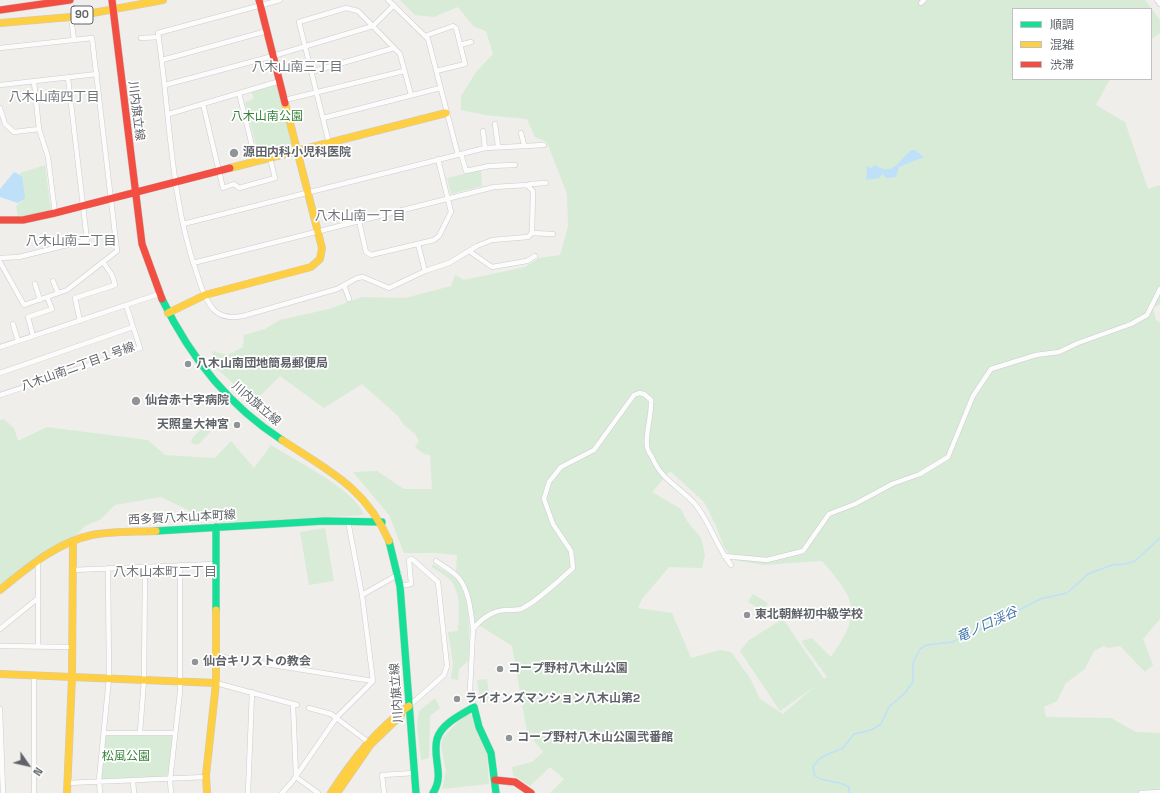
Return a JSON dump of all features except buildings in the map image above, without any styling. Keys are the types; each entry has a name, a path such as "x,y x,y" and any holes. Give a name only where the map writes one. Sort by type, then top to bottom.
{"street":[{"name":"90","path":"0,10 69,0"},
{"name":"川内旗立線","path":"112,0 142,244 159,294 168,313 193,353 234,402 264,428 350,484 360,493 382,522 391,544 399,574 416,793"},
{"name":"90","path":"0,23 70,17 113,11 163,0"},
{"path":"280,0 260,3 158,33 183,224 193,263 205,295 215,311 221,315 235,318 337,289 357,278 363,277 389,288 425,271 450,263 469,251 492,240 528,237 534,228 533,191 528,186"},
{"path":"388,0 428,39 446,113 466,171 489,166 516,165"},
{"path":"1157,0 1160,4"},
{"path":"168,313 205,295 311,267 317,264 322,255 318,231 260,3"},
{"path":"165,84 274,56 373,26 394,5"},
{"path":"329,143 299,22 346,8 352,8 358,11 400,54 411,95"},
{"path":"70,17 74,40"},
{"path":"424,36 453,26 456,28 465,64 436,71"},
{"path":"162,60 267,31"},
{"path":"141,38 159,36"},
{"path":"0,48 92,38 118,251 75,285 58,293 24,305 1,268 0,262"},
{"path":"460,45 471,42"},
{"path":"311,72 394,48"},
{"path":"285,100 404,71"},
{"path":"0,85 97,74"},
{"path":"0,258 19,257 87,240 68,78"},
{"path":"169,114 280,81"},
{"path":"34,82 39,129 48,157 55,213"},
{"path":"323,118 440,88"},
{"path":"239,93 256,162"},
{"path":"203,104 223,188 234,184 239,188 275,178 270,158"},
{"path":"0,108 5,124 14,132 39,129"},
{"path":"0,220 23,220 55,213 446,113"},
{"path":"495,124 498,146"},
{"path":"483,131 485,148"},
{"path":"521,133 524,145"},
{"path":"183,224 485,148 498,146 544,145"},
{"path":"359,221 366,252 371,255 434,240 439,236 451,212 438,160"},
{"path":"193,263 494,187 528,186 530,184 546,183"},
{"path":"531,233 553,234"},
{"path":"418,244 425,271"},
{"path":"469,251 492,268 527,261 535,256"},
{"path":"80,321 75,298 114,285 112,275 103,262"},
{"path":"53,281 58,293"},
{"path":"35,284 40,300"},
{"path":"344,285 349,299"},
{"path":"724,556 767,560 803,551 829,514 855,504 892,484 920,474 948,457 973,396 991,369 1036,355 1059,352 1104,333 1131,324 1147,315 1160,289"},
{"path":"0,347 159,294"},
{"path":"33,336 28,317 52,309 47,297"},
{"name":"八木山南二丁目１号線","path":"0,395 140,348 126,305"},
{"path":"14,324 18,342"},
{"path":"0,373 133,327"},
{"path":"473,629 485,617 494,612 520,609 527,605 559,581 573,568 571,551 553,524 544,499 550,482 561,466 594,450 625,406 634,395 639,392 651,400 652,411 647,446 657,470 668,482 694,503 704,516 724,556 731,565"},
{"path":"348,521 362,595 373,681"},
{"name":"西多賀八木山本町線","path":"0,590 38,560 92,534 348,521 382,522"},
{"path":"207,793 206,777 216,683 216,527"},
{"path":"67,793 72,677 71,646 73,542"},
{"path":"337,793 372,744 409,706 444,675 447,666 438,582 411,559 411,584 400,586"},
{"path":"38,560 38,646"},
{"path":"436,561 458,577 462,583 468,601 473,629 470,690 479,727 491,753 496,793"},
{"path":"72,570 216,564"},
{"path":"171,793 170,780 180,681 180,565"},
{"path":"140,732 144,680 145,567"},
{"path":"100,793 99,782 109,678 108,568"},
{"path":"362,595 399,574"},
{"path":"0,629 37,599"},
{"path":"0,646 71,646"},
{"path":"216,656 373,681"},
{"path":"0,674 216,683 295,704 296,777"},
{"path":"34,676 34,793"},
{"path":"282,793 296,777 336,717 373,681"},
{"path":"248,793 252,692"},
{"path":"331,793 367,741 388,721 409,706"},
{"path":"433,793 437,788 439,775 437,745 438,736 464,712 474,707"},
{"path":"309,708 336,717 367,741"},
{"path":"0,709 3,793"},
{"path":"104,733 175,733"},
{"path":"384,793 382,775 414,773"},
{"path":"67,783 133,782 206,777"},
{"path":"296,777 318,793"},
{"path":"495,780 513,781 523,785 531,793"},
{"path":"133,782 134,793"},
{"path":"1142,793 1160,792"}],"green space":[{"path":"400,0 1145,0 1151,8 1012,8 1012,80 1109,80 1096,105 1125,122 1148,189 1160,185 1160,304 1153,308 1156,320 1160,323 1160,619 1143,639 1153,665 1145,672 1120,646 1109,648 1104,646 1094,651 1085,669 1066,683 1057,701 1044,707 1046,717 1111,718 1136,732 1160,733 1160,793 550,793 564,779 550,767 530,786 513,775 512,767 532,762 543,752 527,732 512,646 474,622 471,601 467,588 461,576 456,571 457,555 436,553 404,553 389,515 353,472 377,471 404,489 432,489 430,455 424,454 415,447 419,441 415,434 404,425 398,416 362,384 324,408 280,376 254,402 215,367 212,351 227,355 243,347 244,335 265,329 280,320 329,309 362,297 405,298 451,286 455,275 464,280 525,267 539,258 560,255 568,226 567,194 547,142 535,137 527,119 485,115 461,110 461,96 476,72 493,54 486,31 473,26 458,7 434,17 415,15","holes":["670,471 704,502 716,526 724,547 734,560 763,565 822,561 843,587 848,597 851,608 851,618 848,629 831,657 812,638 801,641 827,677 824,679 783,619 749,640 740,651 780,711 814,687 783,714 760,699 750,678 731,652 720,650 691,658 672,613 638,608 642,599 669,567 702,568 705,555 701,538 687,521 681,509 652,492"]},
{"path":"1152,9 1160,20 1160,33 1152,38"},
{"name":"八木山南公園","path":"277,85 292,147 290,149 259,157 245,102 254,99 252,92"},
{"path":"45,165 51,212 18,218 16,206 21,202 20,173"},
{"path":"481,170 482,186 451,194 447,178"},
{"path":"4,419 14,428 18,441 47,427 148,440 165,455 215,458 231,441 254,468 271,445 337,486 359,505 364,515 220,523 211,515 194,513 161,497 115,505 101,519 85,526 73,538 0,587 0,420"},
{"path":"206,425 210,427 210,432 199,444 194,445 191,441 193,437"},
{"path":"325,528 334,581 309,585 300,532"},
{"path":"433,564 457,580 466,600 469,631 469,660 459,669 458,680 451,679 453,663 448,632 458,631 459,606 457,593 452,582 432,567"},
{"path":"753,594 768,603 763,611 748,602"},
{"path":"487,679 490,701 481,703 477,680"},
{"path":"435,698 440,708 430,716 429,758 421,760 417,725 419,711"},
{"path":"468,714 473,716 475,728 487,754 489,784 442,789 446,771 441,746 443,737 464,716"},
{"name":"松風公園","path":"105,734 173,734 168,779 101,780"}],"water":[{"path":"912,150 915,150 924,157 899,167 896,177 886,178 882,174 879,178 866,180 867,166 871,168 875,165 883,169 892,168"},
{"path":"14,172 22,176 25,198 18,203 0,197 0,189"}],"waterway":[{"name":"竜ノ口渓谷","path":"849,793 849,787 841,783 823,780 815,776 813,767 819,759 843,748 854,734 871,730 881,724 889,707 904,694 913,682 913,663 920,649 927,645 952,642 999,621 1040,599 1067,593 1088,574 1112,565 1125,564 1135,561 1160,538"}],"traffic: fast":[{"path":"162,299 185,340 212,378 245,412 282,440"},
{"path":"156,531 324,521 382,522"},
{"path":"216,527 216,610"},
{"path":"389,541 400,586 416,793"},
{"path":"433,793 438,780 436,746 439,734 452,720 474,707 479,727 491,753 496,793"}],"traffic: slow":[{"path":"0,23 71,17 163,0"},
{"path":"168,313 205,295 311,267 320,259 322,248 285,103"},
{"path":"230,168 446,113"},
{"path":"282,440 330,471 357,493 369,507 389,541"},
{"path":"0,590 43,557 54,550 79,539 107,533 156,531"},
{"path":"67,793 72,677 73,542"},
{"path":"207,793 206,775 216,683 216,610"},
{"path":"0,674 216,683"},
{"path":"331,793 348,768 366,746 386,725 409,706"},
{"path":"337,793 371,744 401,715"}],"traffic: jam":[{"path":"0,10 70,0"},
{"path":"112,0 142,244 162,299"},
{"path":"259,0 285,103"},
{"path":"0,220 23,220 55,213 230,168"},
{"path":"495,780 515,782 531,793"}],"place":[{"name":"源田内科小児科医院","path":"234,153"},
{"name":"八木山南団地簡易郵便局","path":"188,364"},
{"name":"仙台赤十字病院","path":"136,401"},
{"name":"天照皇大神宮","path":"237,425"},
{"name":"東北朝鮮初中級学校","path":"747,615"},
{"name":"仙台キリストの教会","path":"195,662"},
{"name":"コープ野村八木山公園","path":"500,669"},
{"name":"ライオンズマンション八木山第2","path":"457,699"},
{"name":"コープ野村八木山公園弐番館","path":"509,738"}],"district":[{"name":"八木山南三丁目","path":"297,67"},
{"name":"八木山南四丁目","path":"54,97"},
{"name":"八木山南一丁目","path":"360,216"},
{"name":"八木山南二丁目","path":"71,241"},
{"name":"八木山本町二丁目","path":"165,572"}]}
